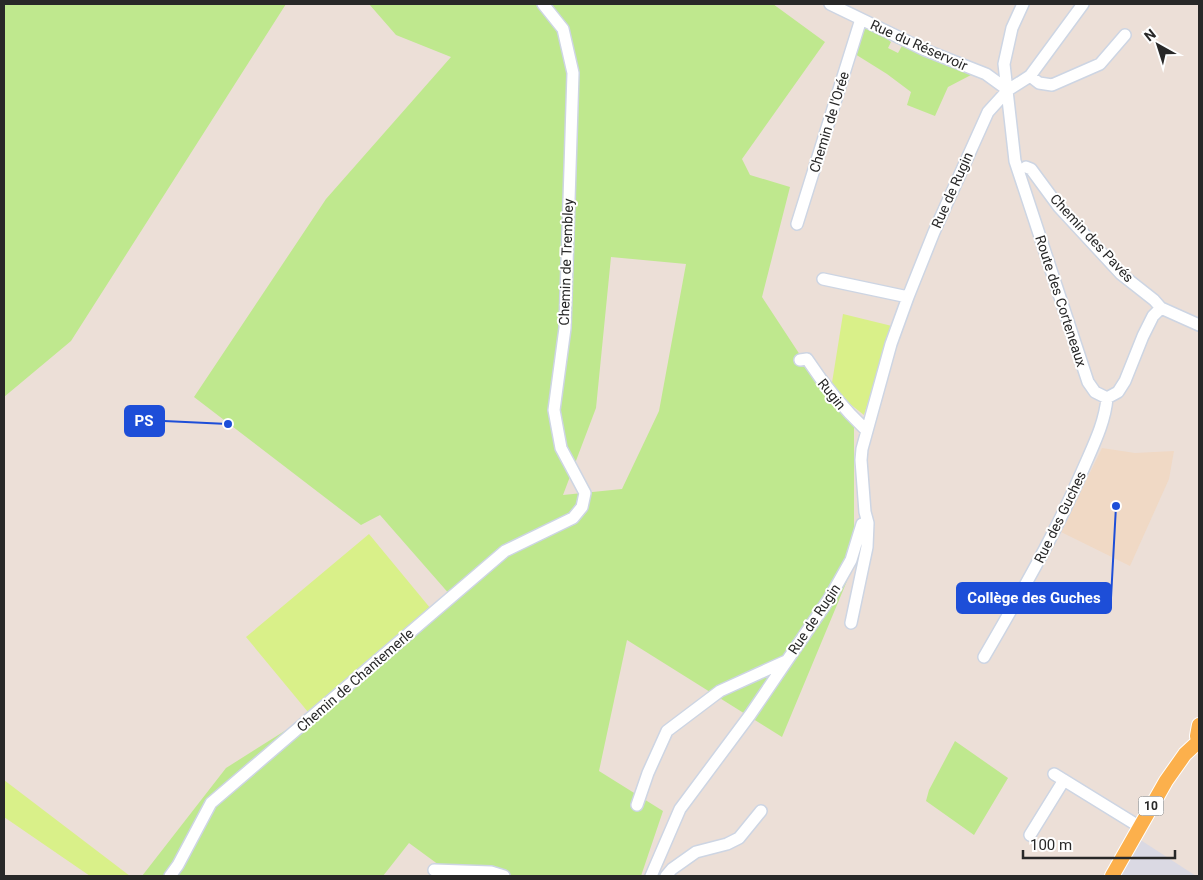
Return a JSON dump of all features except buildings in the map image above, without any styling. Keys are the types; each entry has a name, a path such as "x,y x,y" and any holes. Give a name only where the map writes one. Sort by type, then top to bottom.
{"main road":[{"path":"1199,725 1197,736 1199,743"},
{"name":"10","path":"1112,876 1175,767 1184,754 1199,743"}],"street":[{"name":"Chemin de Trembley","path":"543,4 563,29 573,73 565,328 554,410 561,448 585,493 582,507 573,518"},
{"name":"Rue du Réservoir","path":"830,4 925,50 986,74 1008,90"},
{"name":"Route des Corteneaux","path":"1023,4 1012,28 1004,64 1015,161 1088,382 1095,392 1107,398"},
{"path":"1083,4 1030,76 1039,83 1052,84 1100,64 1125,35"},
{"name":"Chemin de l'Orée","path":"797,224 860,19"},
{"name":"Rue de Rugin","path":"851,623 867,546 868,523 865,512 861,460 866,430 891,344 934,232 988,112 1008,90 1030,76"},
{"name":"Chemin des Pavés","path":"1026,167 1031,169 1059,207 1121,274 1154,300 1160,308"},
{"path":"823,279 908,297"},
{"path":"1107,398 1118,392 1124,382 1143,336 1153,316 1160,308 1199,325"},
{"name":"Rugin","path":"800,360 807,359 824,386 866,430"},
{"name":"Rue des Guches","path":"984,657 1032,576 1072,496 1106,413 1107,398"},
{"name":"Rue de Rugin","path":"637,805 648,773 667,731 720,691 786,660 829,599 851,560 865,512"},
{"name":"Chemin de Chantemerle","path":"170,876 178,865 211,803 506,550 573,518"},
{"path":"651,876 680,809 750,715 786,660"},
{"path":"1054,774 1140,827"},
{"path":"1030,835 1064,780"},
{"path":"666,876 672,869 696,852 739,838 761,811"},
{"path":"434,870 491,872 504,876"}],"shaded area":[{"path":"1102,448 1135,453 1174,451 1169,479 1130,566 1061,532"},
{"path":"1139,839 1196,876 1119,876"}],"green space":[{"path":"4,4 286,4 71,341 4,397"},
{"path":"369,4 773,4 825,42 742,159 750,175 790,187 762,297 823,390 854,427 854,564 782,737 627,640 599,771 663,811 641,876 454,876 409,843 383,876 142,876 226,768 310,715 451,596 380,515 361,525 194,397 326,199 451,57 396,35","holes":["611,257 686,264 659,411 622,489 563,495 596,408"]},
{"path":"867,27 888,37 887,39 891,42 888,48 898,53 903,44 971,75 948,87 935,116 907,105 911,92 855,54 862,33"},
{"path":"843,314 892,326 864,415 831,389"},
{"path":"369,534 431,609 308,712 246,637"},
{"path":"955,741 1008,778 974,835 926,801 929,790"},
{"path":"4,780 130,876 90,876 4,817"}],"place":[{"name":"PS","path":"228,424"},
{"name":"Collège des Guches","path":"1116,506"}]}
